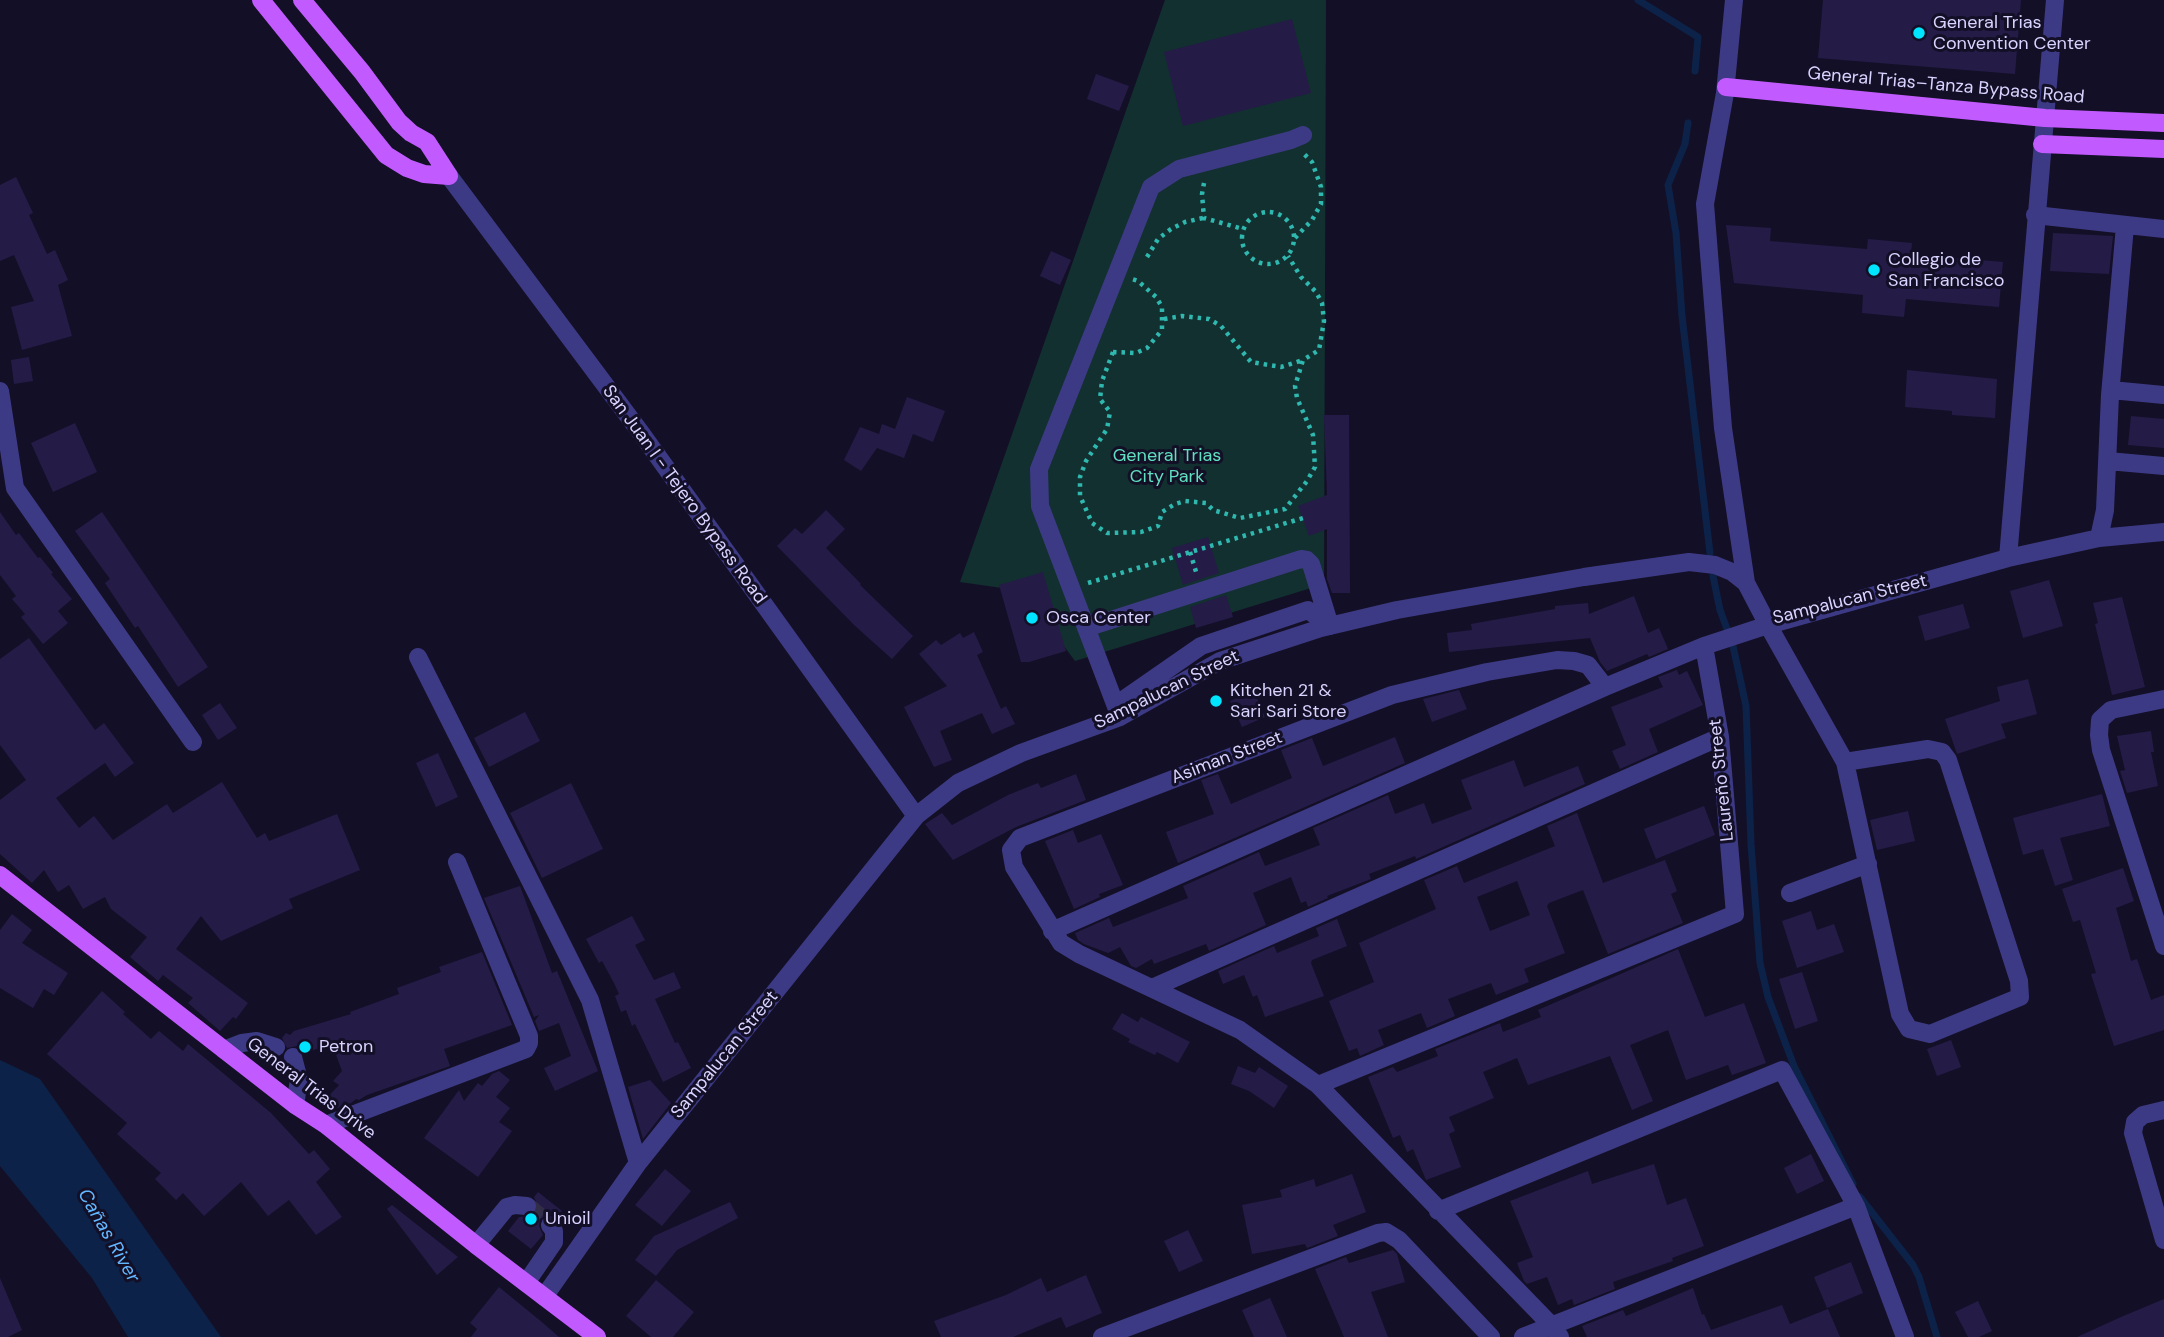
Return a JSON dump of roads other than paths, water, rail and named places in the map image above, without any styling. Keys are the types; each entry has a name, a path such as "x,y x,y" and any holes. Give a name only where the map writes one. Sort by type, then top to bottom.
{"main road":[{"path":"261,0 386,155 407,168 424,174 449,176"},
{"path":"302,0 362,72 399,122 427,142 449,176"},
{"name":"General Trias–Tanza Bypass Road","path":"1726,88 2045,118 2164,123"},
{"path":"2042,144 2164,149"},
{"name":"General Trias Drive","path":"0,875 597,1337"}],"street":[{"path":"1734,0 1726,88 1705,204 1723,428 1746,583"},
{"path":"2008,558 2055,0"},
{"path":"1118,711 1040,506 1039,469 1151,187 1179,169 1297,138"},
{"name":"San Juan I - Tejero Bypass Road","path":"449,176 641,433 916,816"},
{"path":"2035,215 2164,229"},
{"path":"2099,538 2105,510 2111,390 2125,226"},
{"path":"2111,390 2164,395"},
{"path":"0,391 8,491 193,742"},
{"path":"2108,461 2164,466"},
{"name":"Sampalucan Street","path":"544,1297 638,1163 916,816 958,783 1021,753 1118,711 1220,661 1330,626 1397,610 1689,562 1715,565 1732,572 1746,583 1768,625 2008,558 2099,538 2164,531"},
{"path":"1086,628 1301,559 1311,564 1330,626"},
{"path":"1555,1331 1318,1085 1240,1030 1069,949 1052,931 1605,687 1704,646 1768,625 1845,762 1900,1014 1909,1029 1930,1034 2020,996 2019,981 1948,760 1942,752 1928,749 1845,762"},
{"name":"Laureño Street","path":"1318,1085 1735,914 1720,737 1704,646"},
{"path":"418,657 590,1000 638,1163"},
{"name":"Asiman Street","path":"1052,931 1014,867 1011,850 1020,838 1392,695 1487,672 1557,660 1574,660 1588,665 1605,687"},
{"path":"2163,942 2101,750 2099,735 2100,720 2111,710 2164,699"},
{"path":"1152,988 1720,737"},
{"path":"326,1125 526,1049 529,1043 529,1036 457,862"},
{"path":"1790,892 1868,864"},
{"path":"224,1050 257,1041 276,1047"},
{"path":"293,1057 299,1080 295,1105"},
{"path":"1438,1211 1782,1070 1856,1206 1905,1337"},
{"path":"2164,1110 2143,1115 2135,1122 2133,1133 2164,1240"},
{"path":"476,1245 507,1207 527,1206"},
{"path":"1523,1337 1555,1331 1856,1206"},
{"path":"1102,1337 1385,1232 1399,1240 1491,1337"},
{"path":"526,1283 552,1234 575,1254"}],"water":[{"name":"Cañas River","path":"0,1060 40,1079 221,1337 128,1337 92,1278 0,1166"}],"waterway":[{"path":"1638,0 1698,37 1695,71"},
{"path":"1688,123 1685,144 1668,185 1676,233 1682,316 1710,553"},
{"path":"1713,576 1727,629"},
{"path":"1733,646 1746,706 1751,844 1760,963 1768,997 1794,1066 1853,1184"},
{"path":"1860,1197 1913,1265 1937,1337"}],"tunnel":[{"path":"527,1206 550,1225"}],"place":[{"name":"General Trias Convention Center","path":"1919,33"},
{"name":"Collegio de San Francisco","path":"1874,270"},
{"name":"Osca Center","path":"1032,618"},
{"name":"Kitchen 21 & Sari Sari Store","path":"1216,701"},
{"name":"Petron","path":"305,1047"},
{"name":"Unioil","path":"531,1219"}],"park label":[{"name":"General Trias City Park","path":"1167,466"}]}
